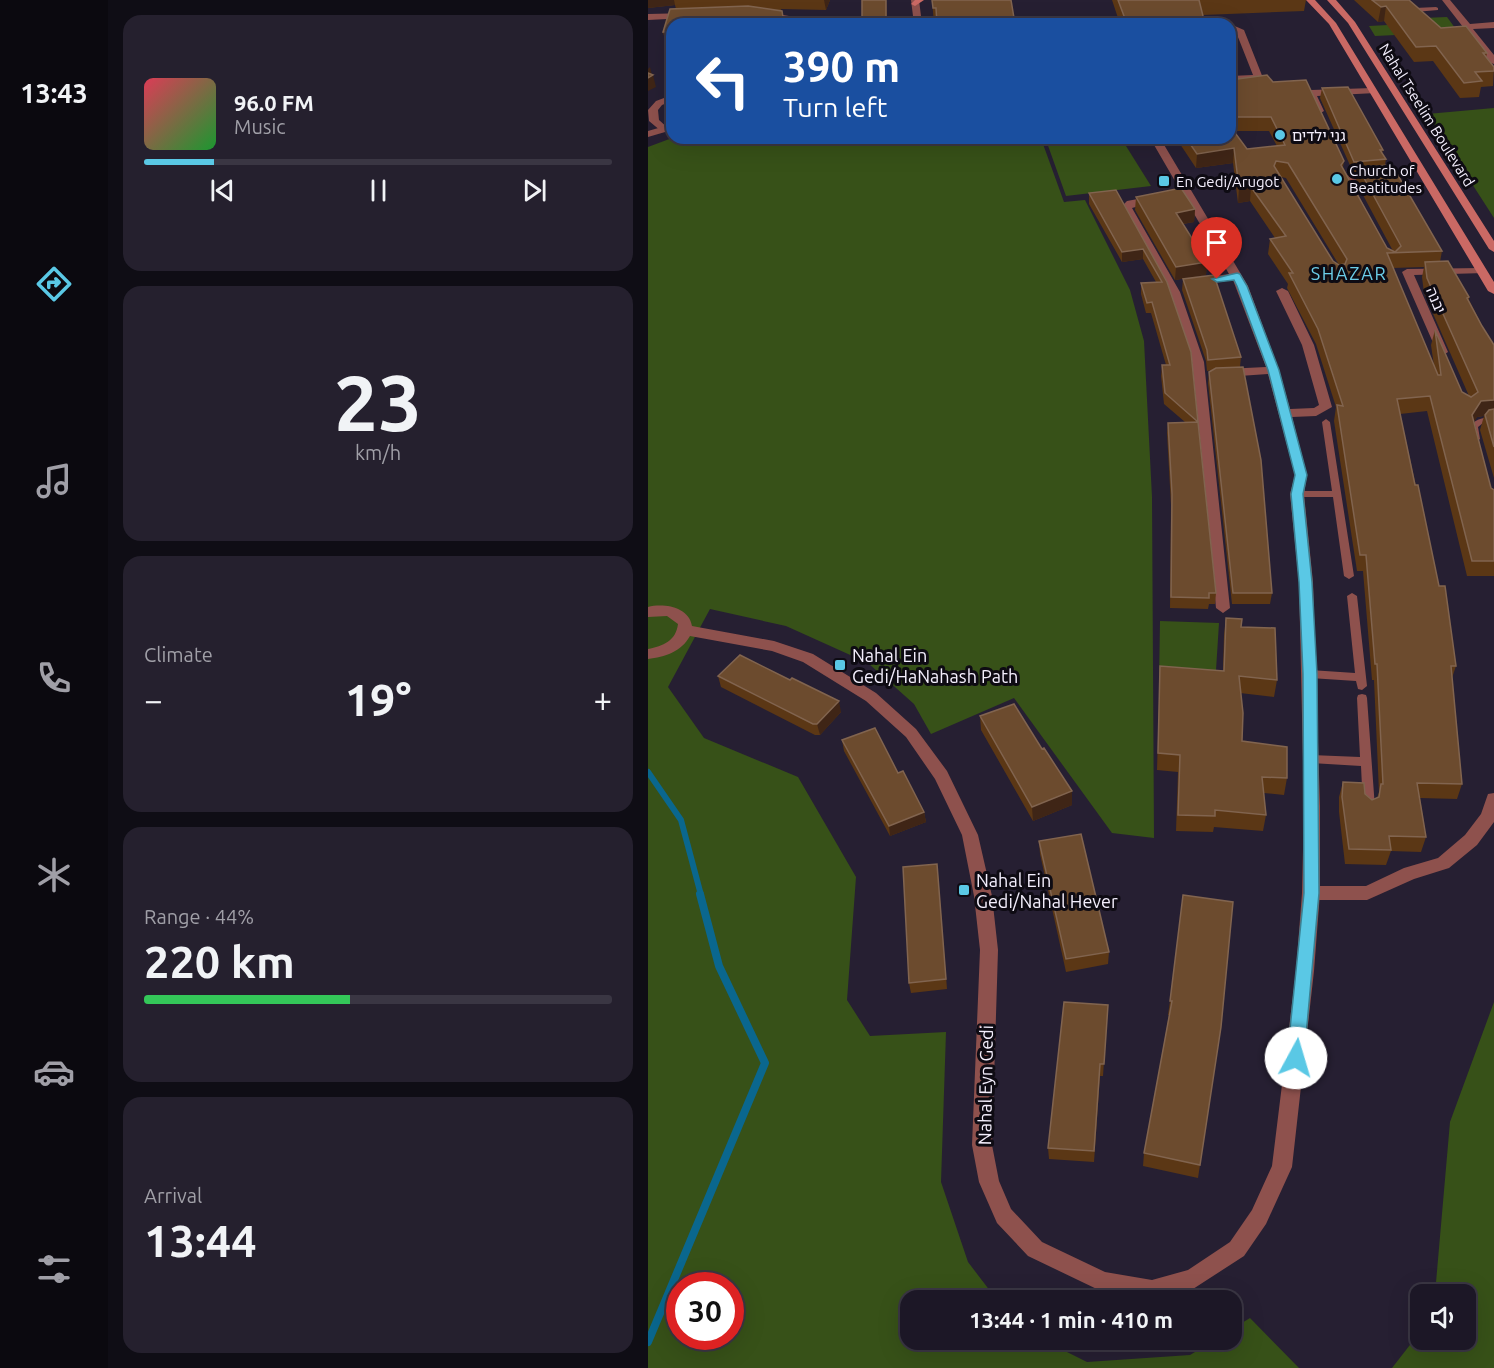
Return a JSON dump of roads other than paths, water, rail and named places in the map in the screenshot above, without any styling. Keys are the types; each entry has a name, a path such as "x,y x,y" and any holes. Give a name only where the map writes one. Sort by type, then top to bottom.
{"main road":[{"name":"Nahal Tseelim Boulevard","path":"1310,0 1332,23 1494,291"},
{"name":"Nahal Tseelim Boulevard","path":"1331,0 1351,22 1494,249"}],"street":[{"path":"1446,0 1494,61"},
{"path":"917,1 918,18"},
{"path":"648,17 693,15"},
{"path":"751,15 786,18"},
{"path":"1467,27 1494,25"},
{"path":"1236,29 1240,30 1258,78 1236,79"},
{"path":"1324,123 1311,93 1373,91"},
{"path":"666,100 652,110 654,121 666,127"},
{"path":"648,134 666,129"},
{"name":"Nahal Eyn Gedi","path":"685,630 774,646 808,658 871,697 911,734 941,775 970,835 982,896 989,950 982,1145 989,1182 1004,1216 1035,1249 1103,1282 1152,1290 1193,1279 1237,1249 1259,1216 1282,1167 1292,1100 1311,893 1310,674 1306,582 1297,494 1301,475 1273,370 1237,276 1177,195 1157,144"},
{"path":"1357,199 1346,178 1408,173"},
{"path":"1177,195 1131,203 1126,207 1174,292 1198,362 1223,608"},
{"name":"יבנה","path":"1448,366 1407,272 1481,270"},
{"path":"1174,292 1178,285 1237,276"},
{"path":"1282,291 1308,345 1326,407 1316,412 1284,414"},
{"path":"1200,380 1212,374 1273,370"},
{"path":"648,612 665,610 674,612 685,623 685,630 677,644 659,653 648,654"},
{"path":"1311,893 1367,893 1410,873 1443,863 1471,840 1488,817 1494,800"}],"lane":[{"path":"1414,10 1436,9"},
{"path":"1479,451 1474,426 1480,421 1494,419"},
{"path":"1326,422 1349,576"},
{"path":"1297,494 1336,494"},
{"path":"1310,674 1362,681 1352,596"},
{"path":"1362,698 1369,808"},
{"path":"1311,759 1366,762"}],"waterway":[{"path":"648,772 681,820 701,895"},
{"path":"648,1342 765,1063 719,966 700,894"}],"place":[{"name":"גני ילדים","path":"1280,135"},
{"name":"Church of Beatitudes","path":"1337,179"},
{"name":"En Gedi/Arugot","path":"1164,181"},
{"name":"Nahal Ein Gedi/HaNahash Path","path":"840,665"},
{"name":"Nahal Ein Gedi/Nahal Hever","path":"964,890"}],"district":[{"name":"SHAZAR","path":"1349,273"}]}
